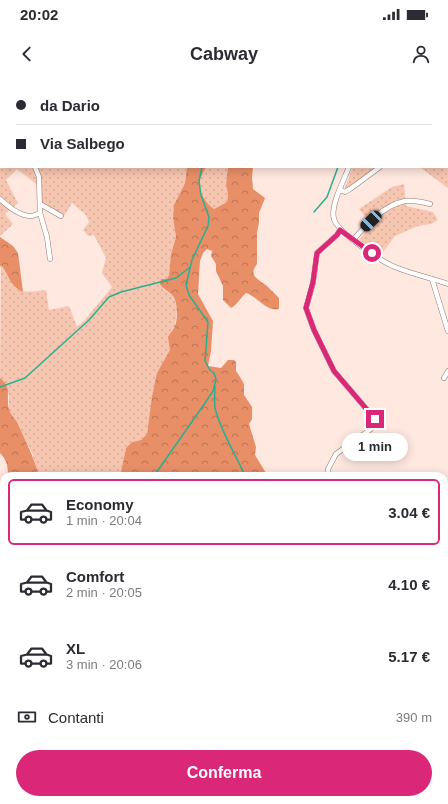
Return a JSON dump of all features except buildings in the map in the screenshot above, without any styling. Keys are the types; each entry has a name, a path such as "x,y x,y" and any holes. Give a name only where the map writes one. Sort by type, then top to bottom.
{"street":[{"path":"35,168 39,177 40,213 47,237 50,258"},
{"path":"349,168 334,206 334,219 340,230 395,267 448,284"},
{"path":"340,190 345,192 379,168"},
{"path":"0,199 20,214 32,216 40,213"},
{"path":"353,240 374,218 397,204 405,201 430,204"},
{"path":"40,204 61,216"},
{"path":"328,472 328,469 336,454 371,428 375,419 334,371 314,330 306,308 313,282 317,253 337,235 340,230"},
{"path":"432,279 448,331"},
{"path":"444,378 448,371"}],"shaded area":[{"path":"0,168 187,168 185,183 178,197 173,218 176,237 171,254 169,275 163,289 172,295 177,309 175,326 171,331 170,350 153,390 147,434 141,440 132,442 126,448 121,472 38,472 32,453 15,419 9,411 9,395 4,381 0,378 1,265 13,286 17,289 26,292 46,290 49,310 69,306 77,327 84,321 112,287 102,273 106,258 94,235 88,236 83,230 89,222 86,215 72,203 64,216 42,204 40,187 17,169 6,180 18,203 5,214 13,224 0,236"},
{"path":"205,168 228,168 226,185 228,194 227,202 214,209 208,204 200,190 201,176"},
{"path":"353,168 381,168 344,190"},
{"path":"421,168 448,168 448,188"},
{"path":"404,184 406,206 433,212 438,220 431,224 418,226 395,236 381,255 359,240 371,224 359,209 392,187"}],"green space":[{"path":"187,168 206,168 201,178 200,189 206,201 214,209 227,202 228,194 226,185 228,168 253,168 253,189 265,198 259,213 257,232 257,264 254,268 254,274 255,277 279,298 279,309 270,308 246,293 231,308 223,300 223,286 216,271 216,264 211,256 212,251 207,249 203,253 200,261 198,294 213,321 211,351 208,366 221,368 228,360 234,360 236,362 236,371 244,384 244,395 252,407 252,419 249,424 256,447 255,455 265,472 121,472 126,448 132,442 141,440 147,434 152,396 157,373 170,350 168,337 176,323 177,315 174,298 160,284 161,279 167,279 169,275 171,254 176,237 173,218 174,205 185,183"},
{"path":"0,237 13,246 18,253 23,292 14,286 1,265 0,268"},
{"path":"0,378 4,381 7,388 8,405 11,414 17,422 35,462 38,472 8,472 7,464 0,453"}],"waterway":[{"path":"157,472 213,391 216,379 214,373 210,370 205,361 208,322 189,295 186,285 192,260 208,226 209,217 201,195 199,181 202,168"},
{"path":"314,212 327,197 338,168"},
{"path":"0,387 25,378 89,320 109,297 121,292 176,278 189,268"},
{"path":"215,386 215,408 224,434 243,472"}],"route":[{"path":"372,253 340,230 337,235 317,253 313,282 306,308 314,330 334,371 375,419"}]}
